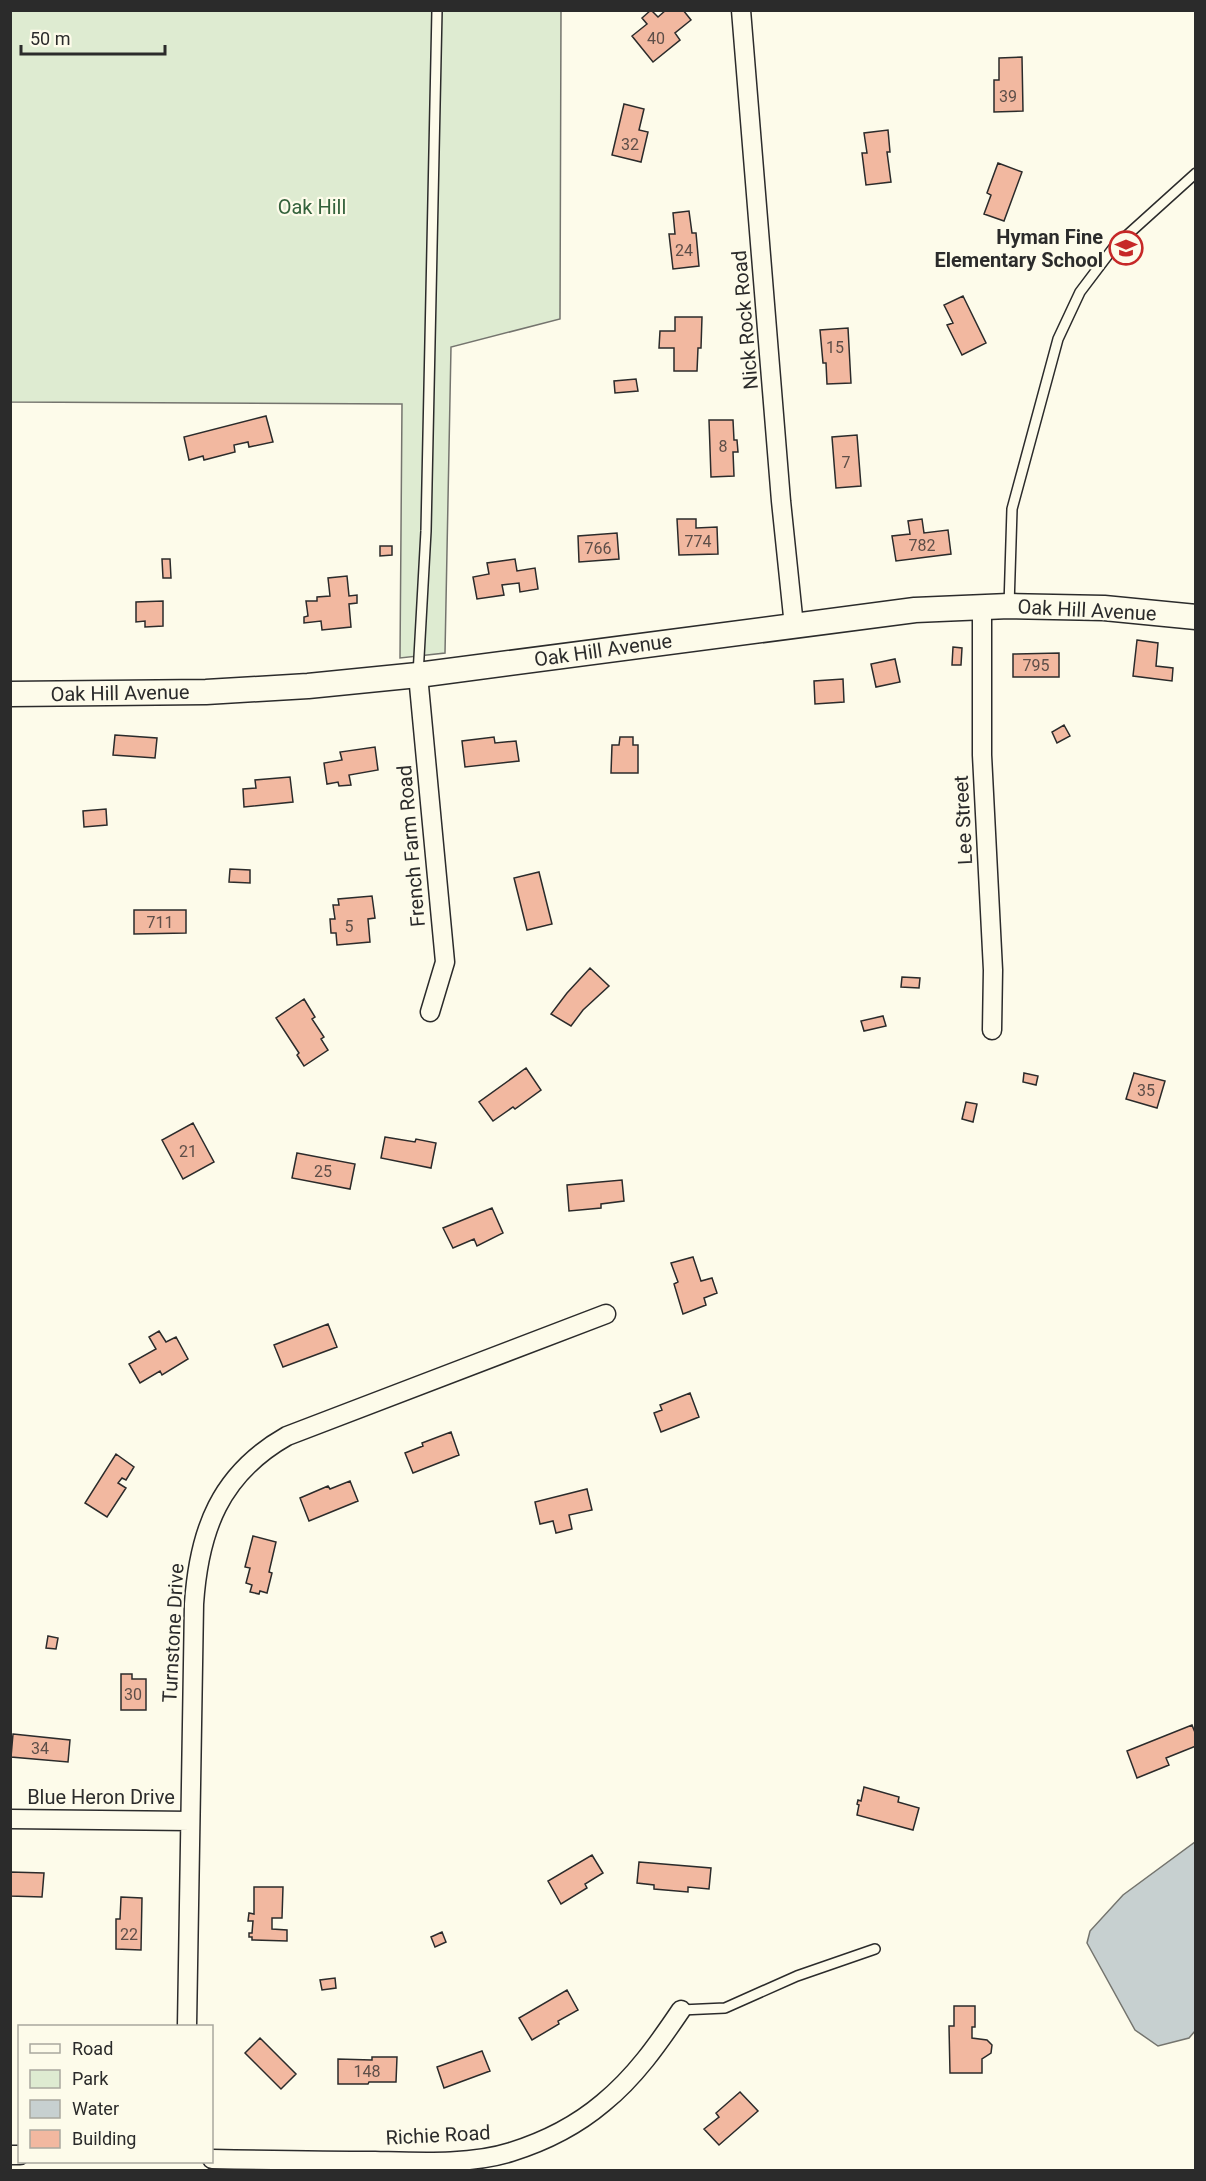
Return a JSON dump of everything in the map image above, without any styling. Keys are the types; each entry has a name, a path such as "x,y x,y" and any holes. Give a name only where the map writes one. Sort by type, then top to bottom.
{"main road":[{"name":"Oak Hill Avenue","path":"10,694 206,692 308,686 418,675 915,610 1009,606 1104,608 1196,617"}],"street":[{"name":"Nick Rock Road","path":"741,10 794,626"},
{"name":"Lee Street","path":"982,607 982,755 993,970 992,1030"},
{"name":"French Farm Road","path":"418,675 445,962 430,1012"},
{"name":"Turnstone Drive","path":"188,2025 196,1575 200,1549 209,1523 232,1482 268,1447 287,1436 606,1314"},
{"name":"Blue Heron Drive","path":"10,1819 190,1821"},
{"name":"Richie Road","path":"213,2159 428,2162 509,2153 544,2140 602,2104 629,2080 681,2010"}],"lane":[{"path":"418,675 426,531 436,10"},
{"path":"1009,606 1012,509 1058,339 1080,292 1114,247 1196,173"},
{"path":"681,2010 725,2008 797,1976 875,1949"}],"green space":[{"name":"Oak Hill","path":"11,11 561,11 560,319 451,347 445,653 400,658 402,404 11,402"}],"water":[{"path":"1195,1842 1195,2031 1189,2038 1158,2046 1135,2030 1087,1943 1090,1931 1123,1895"}],"building":[{"path":"651,10 658,17 666,10 683,10 691,20 675,33 680,40 653,62 632,36 647,24 642,18"},
{"path":"1022,57 1023,111 994,112 994,80 999,80 999,58"},
{"path":"624,104 644,109 639,130 648,132 641,162 612,155"},
{"path":"888,130 890,152 887,152 891,182 866,185 862,153 867,153 864,133"},
{"path":"998,163 1022,172 1004,221 984,214 991,195 987,193"},
{"path":"689,211 692,233 696,233 699,266 673,269 669,234 675,234 673,213"},
{"path":"963,296 986,343 962,355 947,325 953,323 944,305"},
{"path":"675,317 702,317 701,348 698,348 697,371 674,371 674,348 659,348 660,331 675,331"},
{"path":"848,328 851,383 827,384 820,330"},
{"path":"636,379 638,391 615,393 614,381"},
{"path":"266,416 273,442 249,447 248,442 234,445 235,452 204,460 203,456 189,460 184,437"},
{"path":"709,420 733,420 734,440 737,440 738,452 733,452 734,476 711,477"},
{"path":"857,435 861,486 836,488 832,437"},
{"path":"677,519 696,519 696,528 717,527 718,554 679,555"},
{"path":"922,519 924,533 948,530 951,554 896,561 892,536 910,534 908,521"},
{"path":"617,533 619,559 579,562 578,536"},
{"path":"380,546 392,546 392,555 380,556"},
{"path":"162,559 170,559 171,578 163,578"},
{"path":"515,559 517,571 535,568 538,589 520,592 519,583 502,585 504,595 477,599 473,577 489,574 487,563"},
{"path":"347,576 349,596 357,595 357,603 349,604 351,627 322,630 321,621 304,623 304,617 308,616 306,601 317,601 317,597 330,596 328,578"},
{"path":"163,601 163,626 145,627 145,621 136,622 136,602"},
{"path":"1137,640 1158,643 1156,666 1173,668 1172,681 1133,676"},
{"path":"953,647 962,648 961,665 952,665"},
{"path":"1059,653 1059,677 1013,677 1013,654"},
{"path":"895,659 900,682 876,687 871,664"},
{"path":"843,679 844,702 815,704 814,681"},
{"path":"1064,725 1070,736 1057,743 1052,732"},
{"path":"115,735 157,738 155,758 113,755"},
{"path":"494,737 495,743 516,741 519,761 465,767 462,741"},
{"path":"620,737 633,737 633,745 638,745 638,773 611,773 612,745 619,745"},
{"path":"375,747 378,770 349,775 351,785 339,786 338,782 327,784 324,763 342,760 340,752"},
{"path":"290,777 293,802 244,807 243,789 256,788 255,780"},
{"path":"106,809 107,825 84,827 83,811"},
{"path":"230,869 250,870 250,883 229,882"},
{"path":"539,872 552,924 527,930 514,878"},
{"path":"372,896 375,918 368,919 370,942 337,945 336,933 331,933 330,919 335,919 333,905 339,905 338,899"},
{"path":"134,910 186,910 186,933 134,934"},
{"path":"590,968 609,986 583,1010 571,1026 551,1014"},
{"path":"902,977 920,978 919,988 901,987"},
{"path":"304,999 315,1017 312,1019 324,1037 321,1039 328,1050 304,1066 297,1055 299,1053 276,1018"},
{"path":"883,1016 886,1026 864,1031 861,1021"},
{"path":"526,1068 541,1090 515,1109 513,1107 493,1121 479,1102"},
{"path":"1024,1073 1038,1076 1036,1085 1023,1082"},
{"path":"1134,1073 1165,1081 1157,1108 1126,1099"},
{"path":"966,1102 977,1104 973,1122 962,1119"},
{"path":"193,1123 214,1162 183,1179 162,1140"},
{"path":"385,1137 436,1143 431,1168 381,1158"},
{"path":"297,1153 355,1164 350,1189 292,1178"},
{"path":"622,1180 624,1201 601,1204 601,1208 569,1211 567,1185"},
{"path":"492,1208 503,1233 477,1246 474,1239 453,1248 443,1228"},
{"path":"693,1257 701,1281 712,1278 717,1293 704,1298 706,1305 683,1314 674,1284 678,1282 671,1263"},
{"path":"328,1324 337,1347 283,1367 274,1345"},
{"path":"159,1331 166,1342 176,1337 188,1359 162,1375 160,1371 140,1383 129,1364 156,1349 149,1337"},
{"path":"690,1393 699,1417 661,1432 654,1413 662,1410 660,1405"},
{"path":"451,1432 459,1455 413,1473 405,1453 423,1446 422,1443"},
{"path":"116,1454 134,1467 126,1480 122,1478 118,1483 126,1488 107,1517 85,1503"},
{"path":"350,1481 358,1501 309,1521 300,1498 328,1486 330,1489"},
{"path":"587,1489 592,1510 569,1515 572,1529 556,1533 553,1521 540,1524 535,1502"},
{"path":"253,1536 276,1542 267,1593 250,1592 252,1585 246,1583 250,1568 245,1567"},
{"path":"48,1636 58,1638 56,1649 46,1648"},
{"path":"121,1674 132,1674 132,1679 146,1679 146,1710 121,1710"},
{"path":"1192,1725 1196,1735 1196,1746 1166,1758 1169,1765 1137,1778 1127,1751"},
{"path":"13,1734 70,1740 68,1762 11,1757"},
{"path":"864,1787 899,1797 898,1802 919,1808 913,1830 857,1815 858,1800 861,1801"},
{"path":"592,1855 603,1873 585,1884 587,1888 561,1904 548,1881"},
{"path":"639,1862 711,1868 709,1889 688,1887 688,1892 654,1889 654,1885 637,1883"},
{"path":"10,1872 44,1873 42,1897 10,1896"},
{"path":"254,1887 283,1887 282,1918 272,1918 272,1929 287,1930 287,1941 252,1940 252,1937 249,1937 249,1933 252,1933 253,1921 248,1921 249,1913 254,1914"},
{"path":"121,1897 142,1898 141,1950 116,1949 116,1919 120,1919"},
{"path":"442,1932 446,1942 435,1947 431,1937"},
{"path":"335,1978 336,1988 322,1990 320,1980"},
{"path":"567,1990 578,2010 532,2040 519,2018"},
{"path":"954,2006 975,2006 975,2027 972,2027 972,2038 987,2040 992,2045 991,2053 982,2059 982,2073 950,2073 949,2026 954,2026"},
{"path":"260,2038 296,2074 281,2089 245,2053"},
{"path":"482,2051 490,2071 444,2088 437,2067"},
{"path":"372,2057 397,2057 396,2082 338,2084 338,2059 372,2060"},
{"path":"740,2092 758,2111 719,2145 704,2129 719,2117 716,2113"}],"place":[{"name":"Hyman Fine Elementary School","path":"1126,248"}]}
